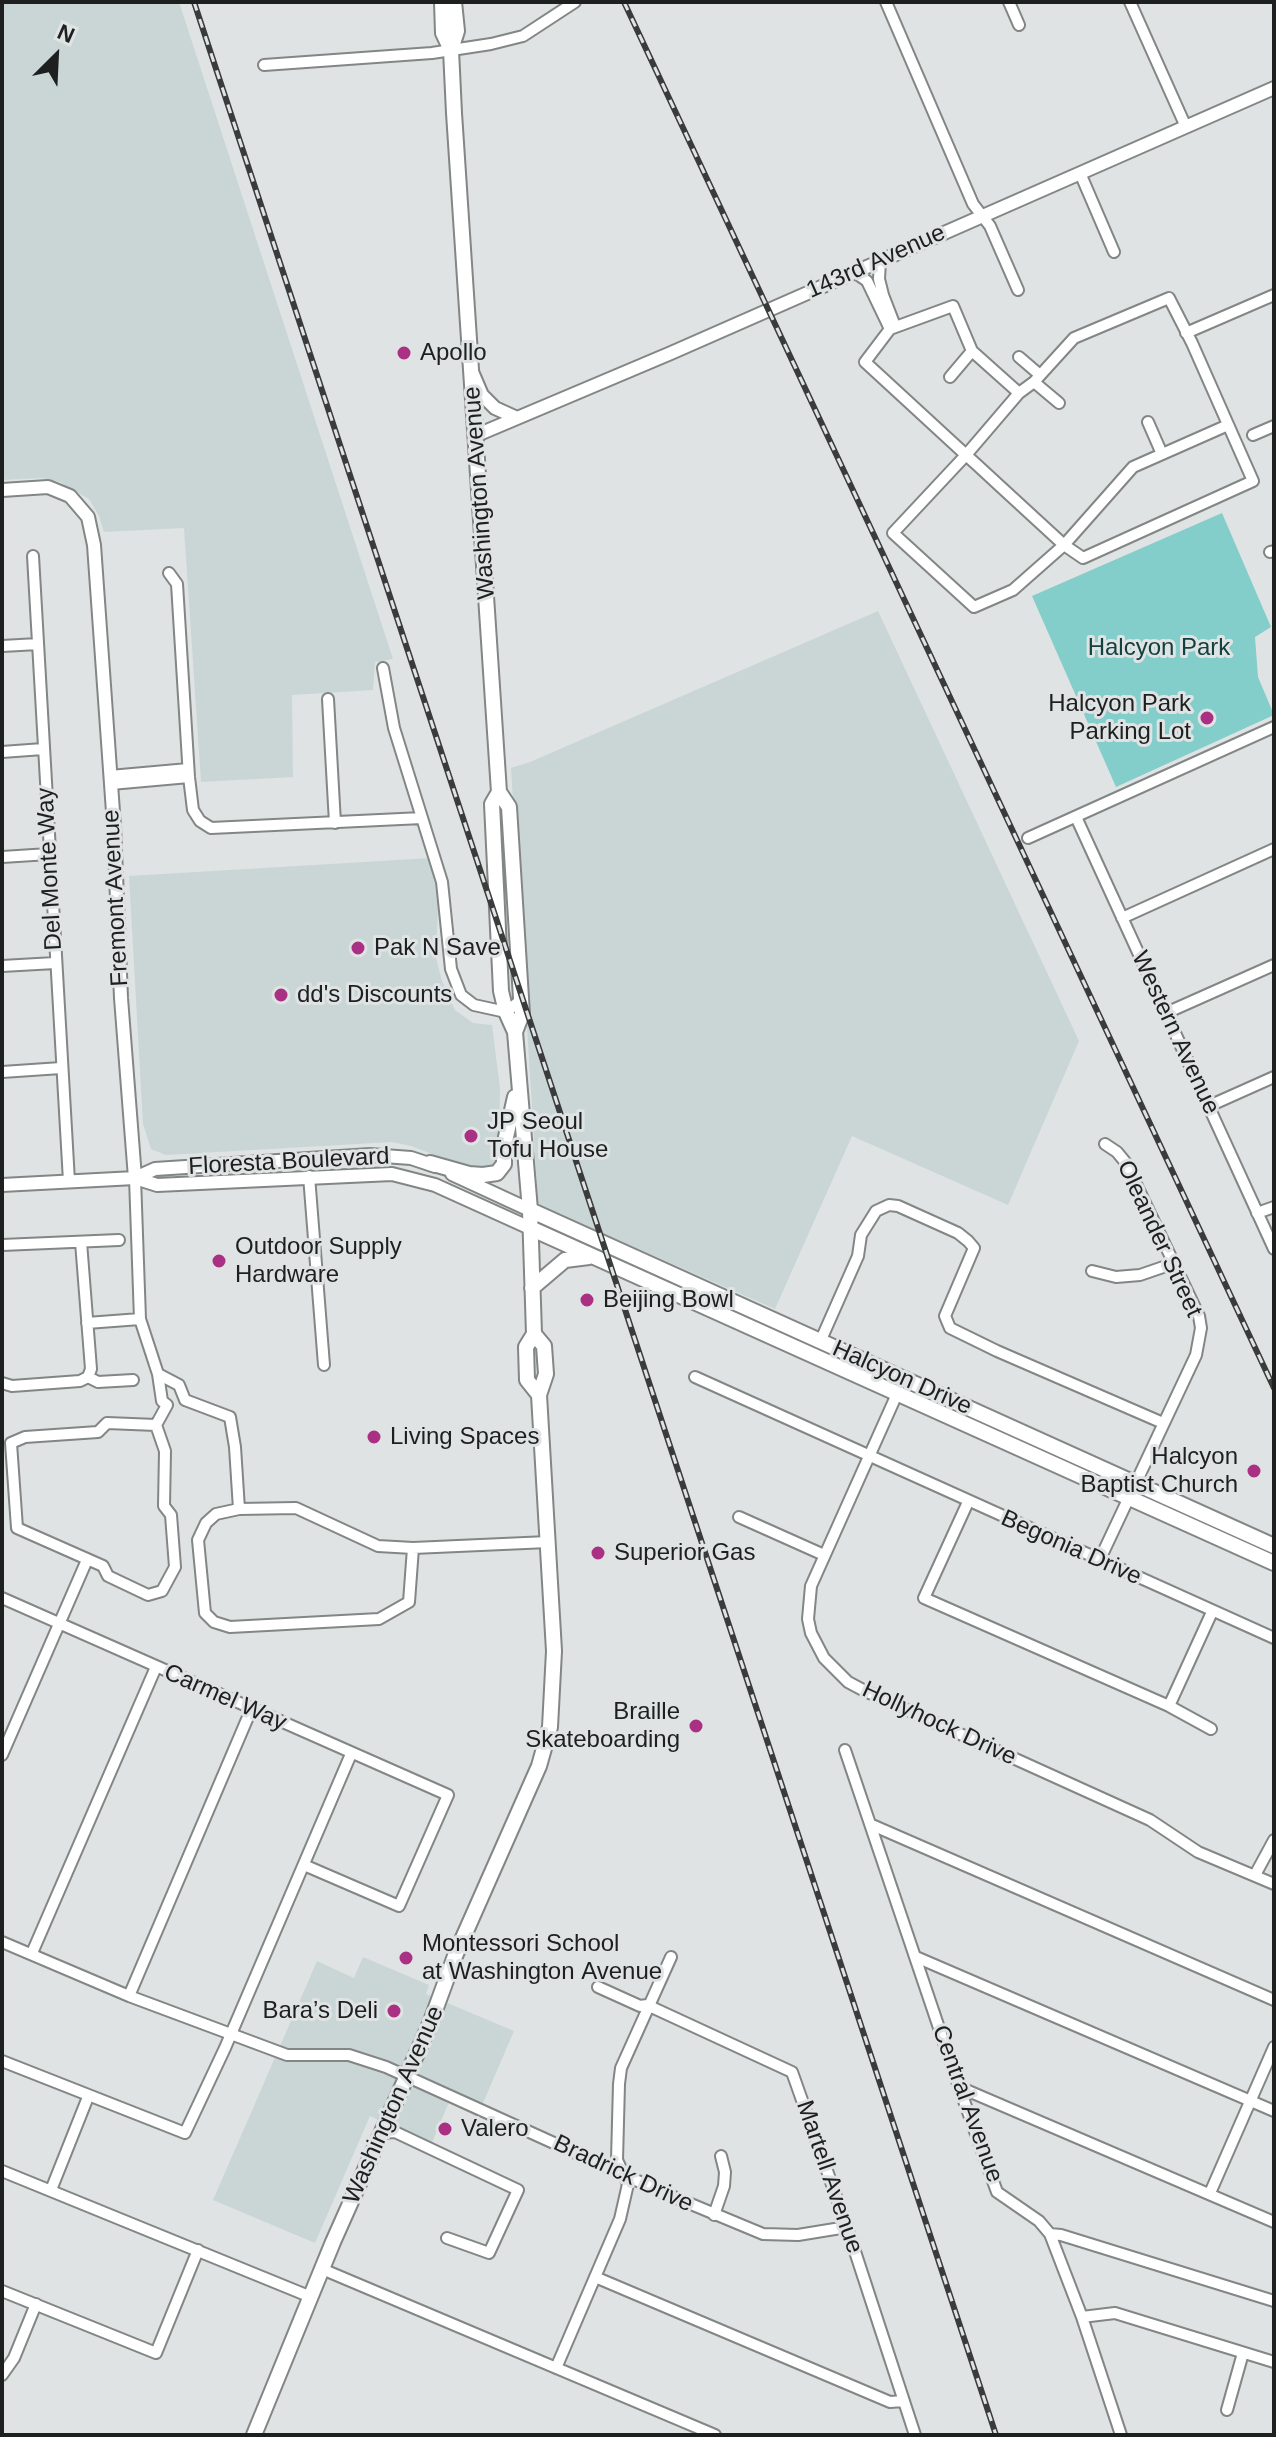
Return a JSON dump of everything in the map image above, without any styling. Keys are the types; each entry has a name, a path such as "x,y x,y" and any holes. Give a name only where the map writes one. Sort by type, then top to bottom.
{"main road":[{"name":"Washington Avenue","path":"442,2 443,33 451,50"},
{"name":"Washington Avenue","path":"454,2 457,31 451,50 499,792 509,807 522,1014 515,1032"},
{"name":"Washington Avenue","path":"254,2435 322,2269 539,1766 550,1727 554,1651 539,1395 527,1380 526,1347 534,1334 530,1210 515,1032 501,991 492,804 499,792"},
{"path":"430,1163 469,1174 497,1173 504,1164 504,1146 519,1081"},
{"name":"Halcyon Drive","path":"530,1210 1274,1547"},
{"name":"Halcyon Drive","path":"530,1228 1274,1563"},
{"path":"532,1288 565,1260 593,1257"},
{"path":"1247,1551 1274,1547"}],"street":[{"path":"264,65 491,44 523,36 575,2"},
{"path":"886,2 973,204 990,226 1018,290"},
{"path":"1009,2 1019,25"},
{"path":"1130,2 1186,127"},
{"name":"143rd Avenue","path":"477,435 1274,88"},
{"path":"1080,173 1114,252"},
{"path":"880,261 879,279 892,328"},
{"path":"854,272 867,281 892,328"},
{"path":"1186,333 1274,295"},
{"path":"1019,393 972,351 953,306 892,328 865,362 966,455 1064,545 1083,558 1253,481 1228,425 1186,333 1169,298 1074,338 1037,379 1019,393 966,455 893,533 974,607 1013,590 1064,545 1133,467 1228,425"},
{"path":"950,377 972,351"},
{"path":"1019,357 1059,403"},
{"path":"471,370 482,395 495,408 517,418"},
{"path":"1148,422 1162,454"},
{"path":"1253,435 1274,426"},
{"name":"Fremont Avenue","path":"2,490 48,487 70,496 88,517 94,545 135,1178 140,1319 158,1374 162,1401 167,1405"},
{"name":"Del Monte Way","path":"33,556 69,1181"},
{"path":"169,573 177,584 188,773 193,810 200,821 211,828 422,818"},
{"path":"2,646 38,644"},
{"path":"383,668 394,728 442,882 451,969 461,995 474,1005 506,1012 521,1000"},
{"path":"328,699 335,823"},
{"path":"1028,838 1274,727"},
{"path":"2,752 43,749"},
{"path":"111,780 188,773"},
{"name":"Western Avenue","path":"1076,817 1274,1249"},
{"path":"1122,918 1274,849"},
{"path":"2,857 49,854"},
{"path":"2,966 55,963"},
{"path":"1166,1013 1274,965"},
{"path":"2,1072 61,1068"},
{"path":"1209,1106 1274,1077"},
{"name":"Oleander Street","path":"1100,1559 1196,1355 1201,1328 1126,1163 1105,1144"},
{"name":"Floresta Boulevard","path":"135,1178 155,1169 358,1155 411,1158 430,1163 530,1210"},
{"name":"Floresta Boulevard","path":"2,1185 135,1178 157,1185 383,1174 422,1181 530,1228"},
{"path":"309,1176 324,1365"},
{"path":"820,1342 858,1256 861,1235 876,1211 889,1205 898,1206 958,1233 974,1248 945,1316 950,1328 1163,1423"},
{"path":"1257,1213 1274,1207"},
{"path":"2,1245 119,1240"},
{"path":"2,1383 12,1386 80,1381 88,1377 91,1369 81,1242"},
{"path":"1092,1271 1116,1277 1140,1275 1172,1264"},
{"path":"87,1323 140,1319"},
{"path":"158,1374 179,1385 185,1400 230,1417 239,1509"},
{"path":"88,1377 98,1382 133,1380"},
{"name":"Begonia Drive","path":"695,1377 1274,1638"},
{"name":"Hollyhock Drive","path":"897,1394 811,1586 808,1619 811,1633 824,1658 848,1682 1150,1820 1207,1857 1274,1884"},
{"path":"156,1425 107,1423 98,1432 25,1437 11,1443 17,1528 103,1566 108,1576 148,1595 162,1591 175,1567 171,1515 164,1506 165,1451 156,1425 167,1405 179,1406 185,1400"},
{"path":"968,1502 924,1598 1169,1706 1211,1729"},
{"path":"413,1548 409,1602 379,1619 230,1627 214,1622 205,1613 198,1540 206,1523 216,1514 239,1509 296,1508 378,1546 413,1548 548,1542"},
{"path":"739,1517 824,1555"},
{"path":"2,1755 87,1560"},
{"name":"Carmel Way","path":"2,1598 448,1795 399,1906 304,1865"},
{"path":"1169,1706 1212,1612"},
{"path":"32,1953 156,1667"},
{"path":"129,1996 251,1710"},
{"name":"Central Avenue","path":"845,1750 997,2192 1039,2221 1050,2234 1082,2317 1121,2435"},
{"path":"2,2061 185,2133 351,1754"},
{"path":"872,1825 1274,2000"},
{"path":"1255,1875 1274,1840"},
{"name":"Bradrick Drive","path":"2,1942 129,1996 287,2055 349,2055 408,2075 714,2215 763,2234 798,2235 847,2227"},
{"path":"556,2368 620,2219 628,2184 617,2160 621,2068 671,1957"},
{"path":"916,1957 1274,2111"},
{"name":"Martell Avenue","path":"598,1987 640,2006 647,2005 792,2072 915,2435"},
{"path":"1210,2193 1274,2047"},
{"path":"959,2087 1274,2222"},
{"path":"51,2190 88,2097"},
{"path":"381,2133 395,2132 518,2190 489,2253 447,2238"},
{"path":"714,2215 724,2186 721,2156"},
{"path":"2,2171 311,2297"},
{"path":"1050,2234 1274,2301"},
{"path":"2,2291 156,2353 198,2250"},
{"path":"322,2269 715,2435"},
{"path":"595,2277 890,2402 904,2401"},
{"path":"2,2375 14,2358 36,2304"},
{"path":"1082,2317 1115,2313 1274,2362"},
{"path":"1227,2410 1243,2353"}],"shaded area":[{"path":"2,2 179,2 393,659 375,662 373,690 292,695 293,777 201,782 184,528 104,532 89,499 60,482 42,478 2,480"},
{"path":"878,611 1079,1041 1008,1205 852,1136 775,1309 538,1205 511,768"},
{"path":"431,858 438,906 436,958 442,981 455,1010 473,1023 492,1025 500,1088 499,1149 491,1167 473,1170 411,1146 392,1142 166,1155 151,1149 143,1124 129,876"},
{"path":"363,1957 429,1985 426,1994 514,2031 477,2117 449,2102 431,2145 370,2116 315,2243 213,2200 317,1961 354,1978"}],"green space":[{"name":"Halcyon Park","path":"1222,513 1271,627 1255,637 1258,677 1274,715 1116,787 1032,596"}],"railway":[{"path":"194,2 996,2435"},
{"path":"624,2 1274,1388"}],"place":[{"name":"Apollo","path":"404,353"},
{"name":"Halcyon Park Parking Lot","path":"1207,718"},
{"name":"Pak N Save","path":"358,948"},
{"name":"dd's Discounts","path":"281,995"},
{"name":"JP Seoul Tofu House","path":"471,1136"},
{"name":"Outdoor Supply Hardware","path":"219,1261"},
{"name":"Beijing Bowl","path":"587,1300"},
{"name":"Living Spaces","path":"374,1437"},
{"name":"Halcyon Baptist Church","path":"1254,1471"},
{"name":"Superior Gas","path":"598,1553"},
{"name":"Braille Skateboarding","path":"696,1726"},
{"name":"Montessori School at Washington Avenue","path":"406,1958"},
{"name":"Bara’s Deli","path":"394,2011"},
{"name":"Valero","path":"445,2129"}]}
